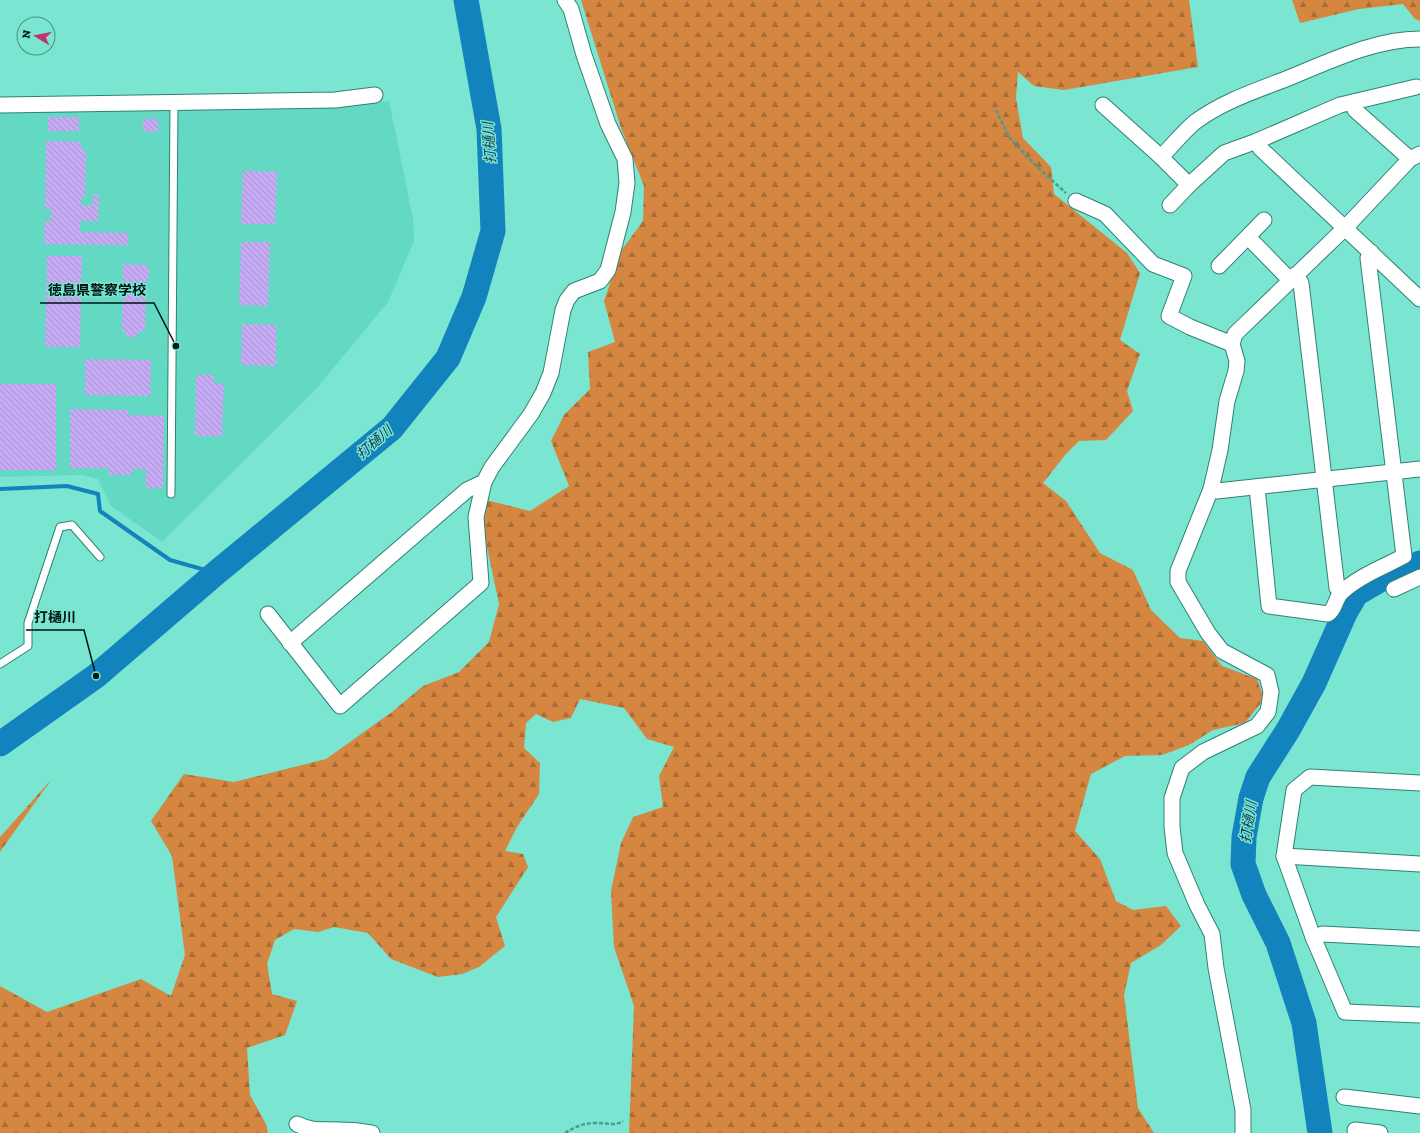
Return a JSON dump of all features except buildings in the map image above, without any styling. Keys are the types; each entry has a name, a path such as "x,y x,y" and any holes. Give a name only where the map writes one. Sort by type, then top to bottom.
{"street":[{"path":"268,614 340,706 481,583 476,517 484,482 492,467 531,414 543,393 551,373 563,310 567,300 574,291 600,281 608,270 623,212 627,183 625,159 608,124 584,55 571,9 566,0"},
{"path":"1161,157 1195,122 1232,100 1367,48 1390,42 1420,39"},
{"path":"1170,205 1189,185 1224,153 1257,141 1340,105 1416,87"},
{"path":"0,105 335,100 375,95"},
{"path":"1244,1133 1243,1110 1216,968 1212,934 1197,905 1175,853 1172,827 1172,798 1182,768 1203,752 1257,726 1268,712 1271,692 1267,675 1222,651 1208,633 1178,582 1178,571 1211,489 1220,450 1227,401 1236,371 1237,361 1232,344 1235,334 1345,228 1415,157 1355,110 1353,102"},
{"path":"1103,104 1189,185"},
{"path":"1257,141 1260,148 1420,299"},
{"path":"1076,201 1105,214 1153,264 1184,276 1169,316 1190,327 1232,344"},
{"path":"1219,266 1264,220"},
{"path":"1248,237 1301,283 1337,588 1341,592"},
{"path":"1257,487 1269,606 1328,614 1333,611 1341,592 1362,578 1404,556 1368,258 1371,252"},
{"path":"1211,489 1217,491 1420,469"},
{"path":"290,643 467,490 484,482"},
{"path":"1394,589 1420,577"},
{"path":"1420,783 1310,777 1294,790 1284,856 1313,936 1345,1012 1420,1015"},
{"path":"1284,856 1420,864"},
{"path":"1313,936 1323,934 1420,939"},
{"path":"1344,1097 1420,1106"},
{"path":"297,1124 306,1129 320,1131 341,1130 372,1133"},
{"path":"1355,1130 1380,1133"}],"lane":[{"path":"172,494 174,103"},
{"path":"0,664 28,646 28,623 60,527 72,525 100,557"}],"path":[{"path":"996,110 1009,137 1035,165 1076,201"},
{"path":"565,1133 577,1125 595,1123 618,1124 623,1121"}],"shaded area":[{"path":"389,101 413,219 414,241 388,302 316,389 162,542 111,506 98,479 82,475 0,477 0,112 331,106"}],"green space":[{"path":"581,0 1189,0 1198,67 1064,90 1034,86 1018,72 1016,98 1023,138 1051,167 1054,194 1127,253 1140,273 1120,340 1140,354 1127,391 1133,411 1106,440 1079,441 1066,454 1043,483 1066,501 1100,553 1133,570 1151,610 1180,638 1203,641 1222,666 1257,679 1264,699 1245,723 1213,730 1189,745 1162,755 1125,756 1091,774 1075,831 1100,859 1116,901 1133,910 1166,906 1181,926 1161,945 1131,963 1124,995 1138,1108 1154,1133 629,1133 634,1006 614,947 611,891 621,843 633,817 663,807 659,776 674,747 647,739 624,708 580,699 571,718 553,722 536,714 526,723 524,748 540,763 539,794 517,827 505,851 523,854 528,867 496,917 505,946 479,967 462,974 438,977 391,959 368,933 334,927 318,932 294,929 275,940 267,964 272,994 297,1001 285,1035 247,1048 250,1095 266,1124 268,1133 0,1133 0,986 47,1012 141,979 171,996 185,955 172,856 151,821 184,774 234,782 326,759 392,712 423,686 459,672 489,642 499,604 484,533 486,500 530,511 569,486 551,441 564,415 590,389 588,352 615,342 604,301 621,251 643,221 644,186 621,128"},
{"path":"1292,0 1420,0 1420,21 1415,19 1403,4 1359,9 1300,23"},
{"path":"51,780 0,852 0,837"}],"waterway":[{"name":"打樋川","path":"0,744 96,676 216,573 392,428 448,358 474,297 493,231 489,129 466,0"},
{"path":"0,489 67,486 98,494 100,511 170,560 216,573"},
{"name":"打樋川","path":"1320,1133 1304,1023 1278,943 1254,895 1243,864 1244,837 1251,798 1258,777 1288,730 1314,683 1345,613 1356,594 1380,580 1420,563"}],"place":[{"name":"徳島県警察学校","path":"176,346"},
{"name":"打樋川","path":"96,676"}]}
